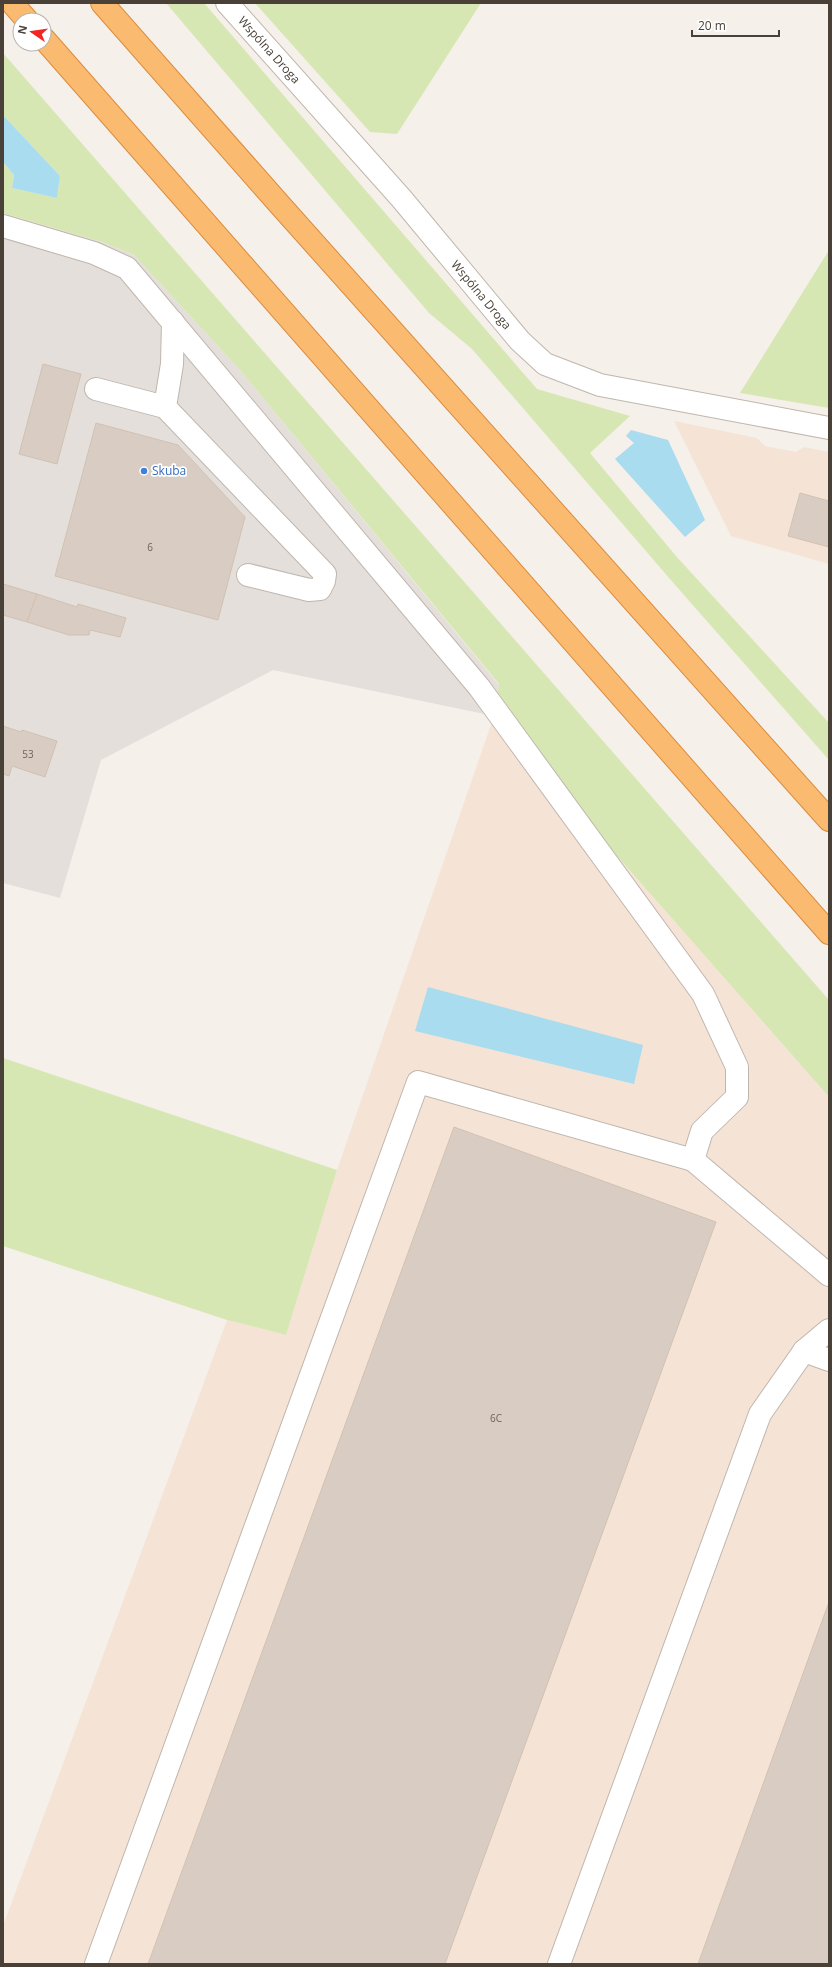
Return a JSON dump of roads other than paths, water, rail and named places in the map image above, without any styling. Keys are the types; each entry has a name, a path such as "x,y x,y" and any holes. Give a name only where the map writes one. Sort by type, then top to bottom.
{"highway":[{"path":"12,3 20,12"},
{"path":"102,3 285,211 829,820"},
{"path":"52,48 829,933"}],"street":[{"name":"Wspólna Droga","path":"228,3 401,198 520,341 545,364 600,385 829,428"},
{"path":"3,226 94,253 127,268 479,686 703,994 737,1067 737,1097 702,1131 693,1160"},
{"path":"165,407 172,364 172,322"},
{"path":"96,389 165,407 325,574 320,588 309,590 248,575"},
{"path":"96,1964 418,1082 693,1160 829,1275"},
{"path":"559,1964 760,1414 804,1351 829,1330"},
{"path":"804,1351 829,1360"}],"water":[{"path":"3,115 60,176 57,198 12,188 14,175 3,162"},
{"path":"631,430 668,440 705,520 685,537 615,459 634,443 626,436"},
{"path":"428,987 643,1045 634,1084 415,1031"}],"place":[{"name":"Skuba","path":"144,471"}]}
